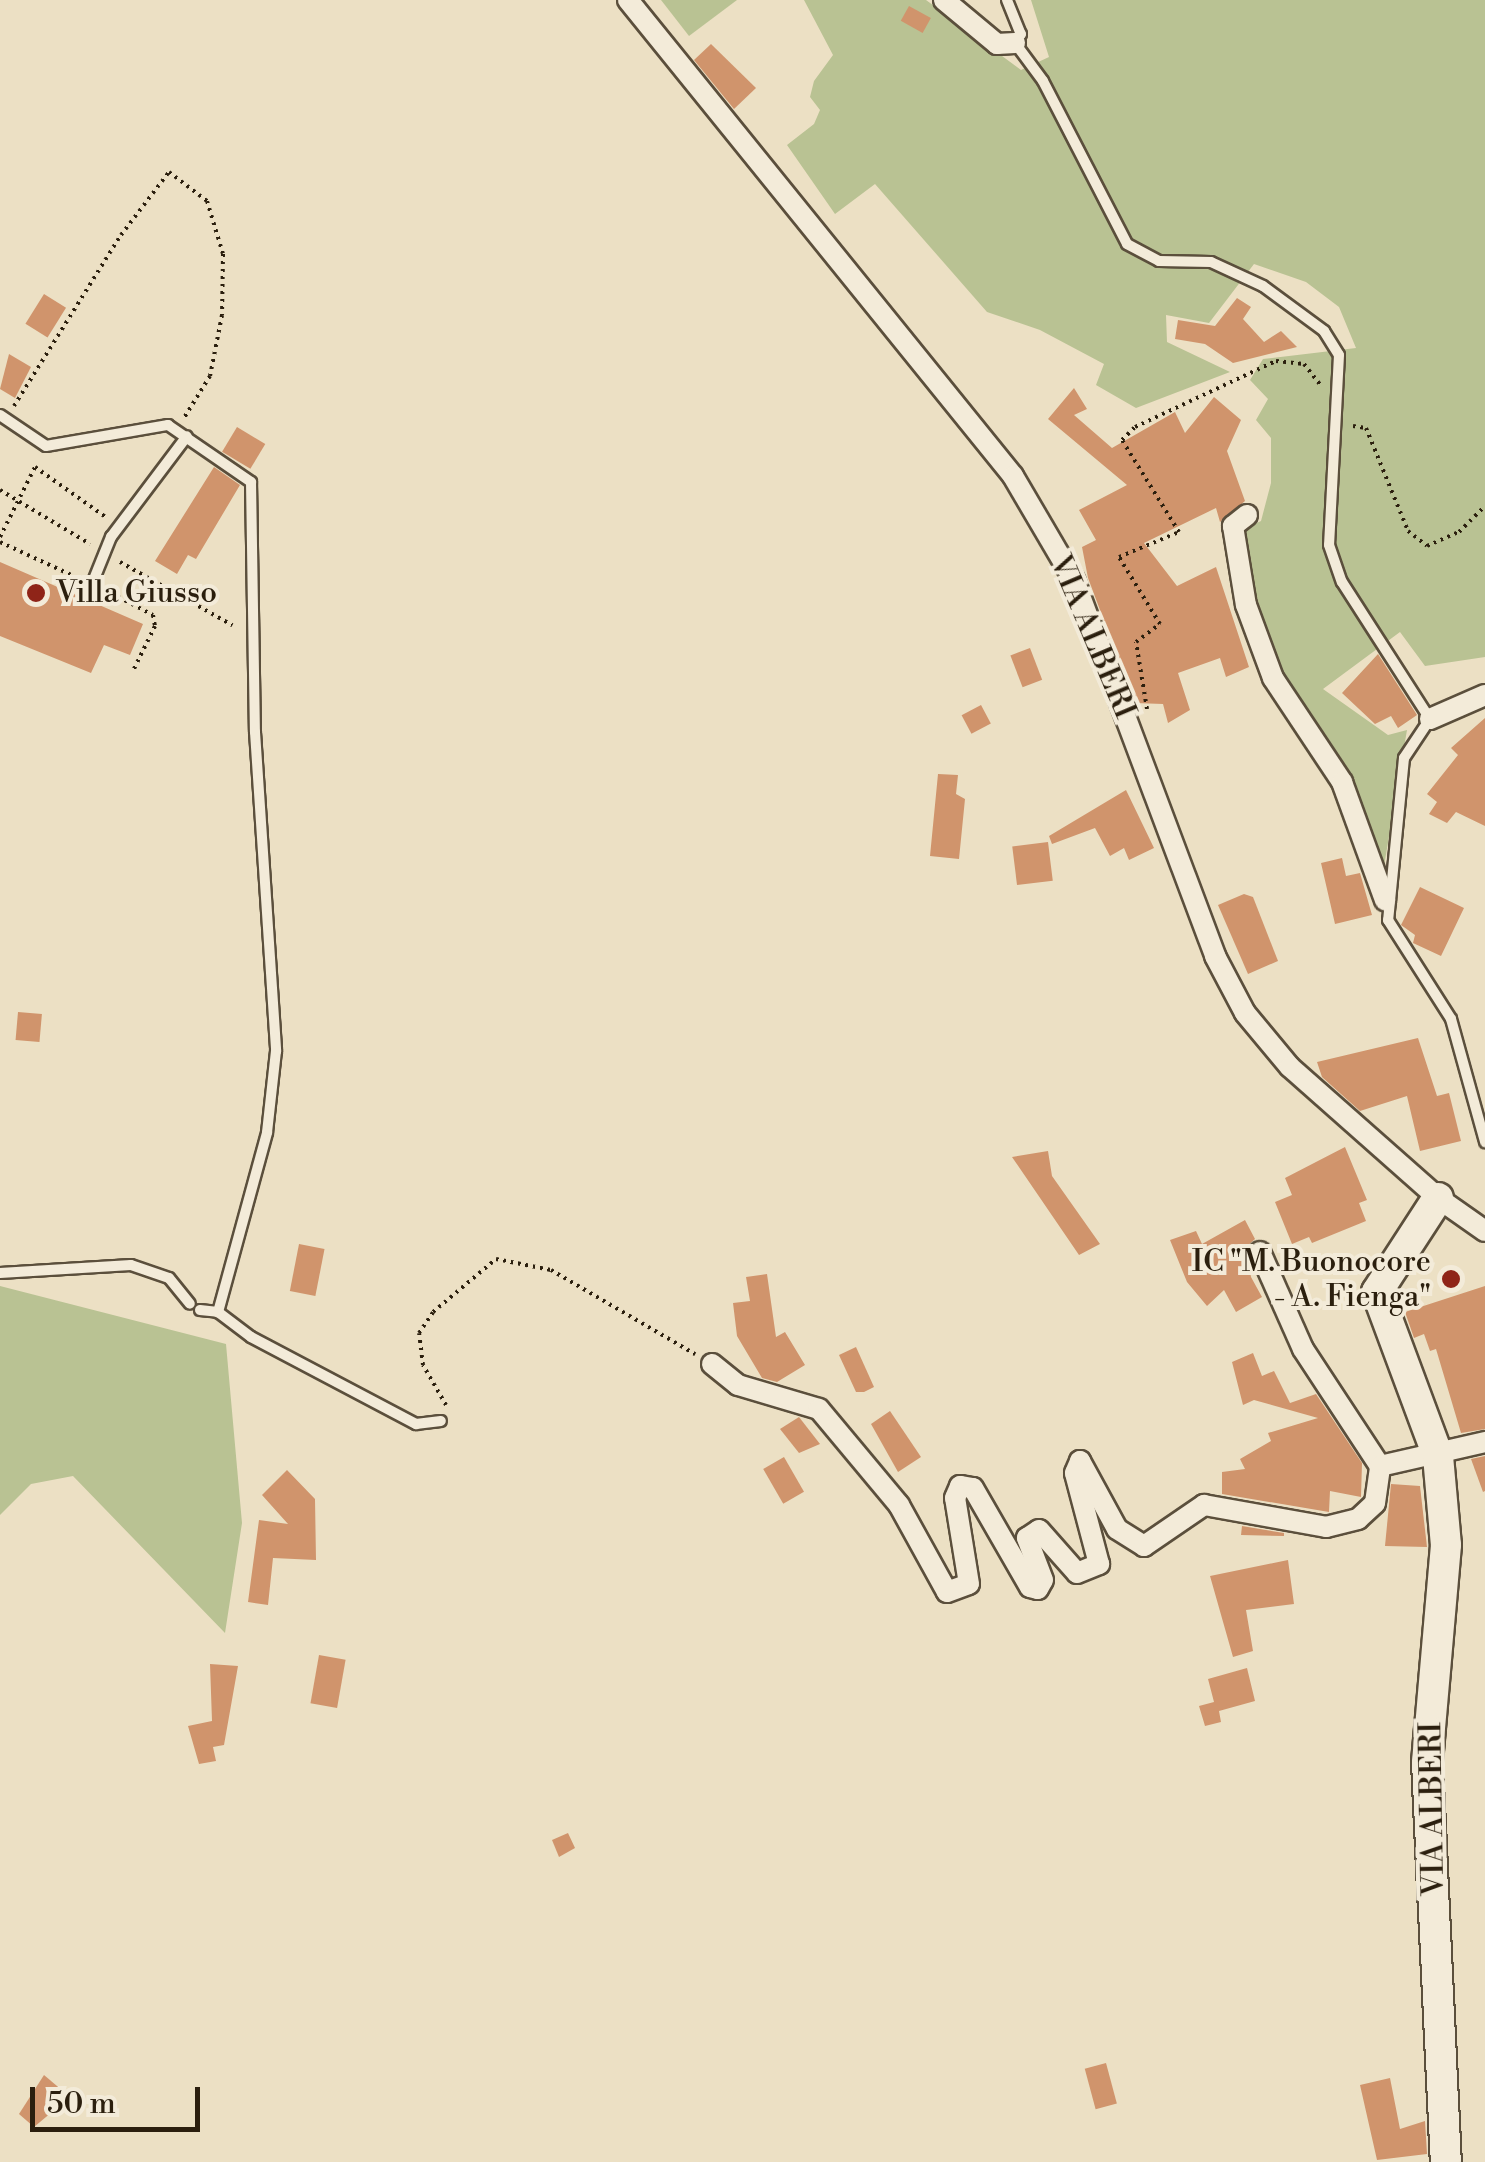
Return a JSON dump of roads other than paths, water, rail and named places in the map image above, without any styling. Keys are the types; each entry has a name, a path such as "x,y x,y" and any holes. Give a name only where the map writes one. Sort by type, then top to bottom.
{"street":[{"name":"VIA ALBERI","path":"628,0 1013,476 1074,580 1208,938 1245,1012 1290,1067 1438,1198 1485,1232"},
{"path":"944,0 996,44 1014,43"},
{"path":"1248,515 1233,526 1246,605 1273,678 1342,782 1385,900"},
{"path":"1430,719 1485,695"},
{"name":"VIA ALBERI","path":"1438,1198 1377,1292 1438,1456 1446,1545 1426,1762 1446,2162"},
{"path":"712,1364 738,1384 818,1409 899,1505 947,1592 969,1584 954,1498 960,1486 973,1488 1030,1586 1038,1589 1043,1580 1027,1538 1039,1530 1076,1572 1098,1564 1074,1473 1080,1461 1118,1529 1144,1546 1204,1505 1326,1526 1358,1519 1376,1503 1380,1466 1303,1349 1260,1252"},
{"path":"1380,1466 1438,1456 1485,1442"}],"lane":[{"path":"1007,0 1021,34 1014,43 1043,81 1126,244 1159,262 1212,262 1296,306 1339,355 1331,442 1329,545 1342,582 1430,719 1404,758 1385,900 1388,920 1451,1020 1485,1142"},
{"path":"3,417 46,446 168,425 251,482 255,732 276,1051 267,1133 218,1312"},
{"path":"92,584 119,527 182,433"},
{"path":"0,1273 131,1265 169,1278 195,1307 218,1312 251,1337 416,1424 441,1422"}],"place":[{"name":"Villa Giusso","path":"36,593"},
{"name":"IC \"M. Buonocore - A. Fienga\"","path":"1451,1279"}]}
